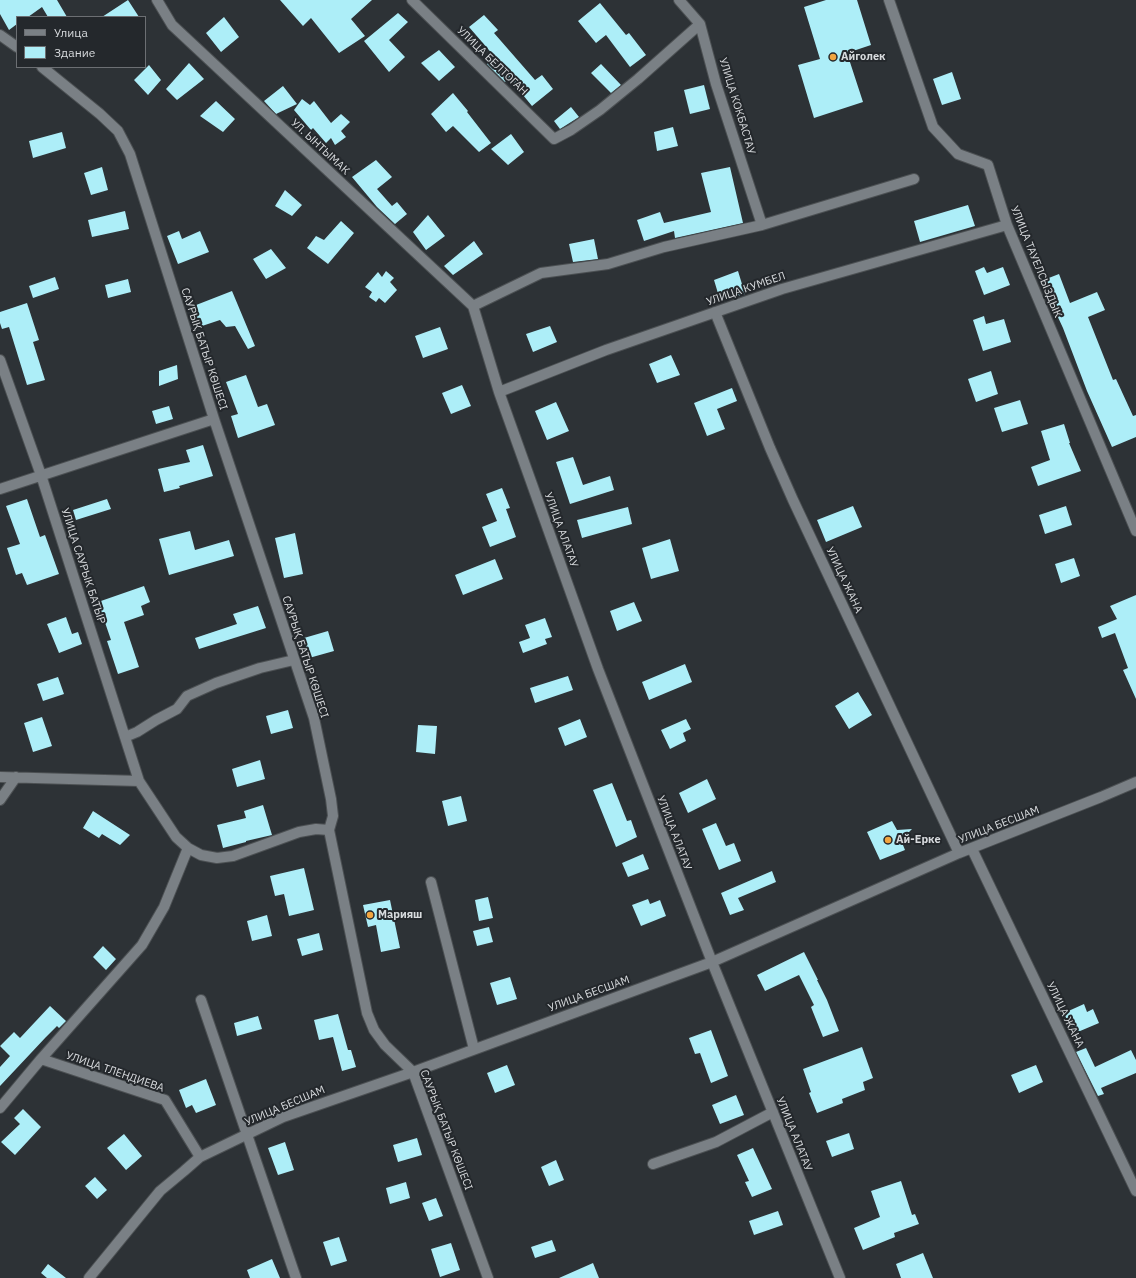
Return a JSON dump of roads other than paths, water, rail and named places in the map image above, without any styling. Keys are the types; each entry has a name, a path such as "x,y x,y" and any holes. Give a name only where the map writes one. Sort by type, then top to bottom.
{"street":[{"name":"УЛ. ЫНТЫМАК","path":"157,0 172,25 473,306"},
{"name":"УЛИЦА БЕЛТОГАН","path":"412,0 554,139 571,130 600,110 638,80 700,24"},
{"name":"УЛИЦА КОКБАСТАУ","path":"679,0 700,24 716,84 762,225"},
{"name":"УЛИЦА ТАУЕЛСЫЗДЫК","path":"889,0 933,127 958,154 988,165 1006,226 1136,531"},
{"path":"0,35 16,46"},
{"name":"САУРЫҚ БАТЫР КӨШЕСІ","path":"43,68 100,114 118,131 130,154 214,419 314,718 331,799 333,816 329,830 367,1013 374,1030 385,1045 413,1072 488,1278"},
{"path":"473,306 542,273 608,264 664,247 762,225 914,179"},
{"name":"УЛИЦА КУМБЕЛ","path":"499,392 606,350 782,289 1006,226"},
{"name":"УЛИЦА АЛАТАУ","path":"473,306 499,392 598,669 712,962 840,1278"},
{"name":"УЛИЦА ЖАНА","path":"716,312 770,448 793,500 959,853"},
{"name":"УЛИЦА САУРЫК БАТЫР","path":"0,360 41,475 139,781 176,837 188,848"},
{"path":"0,489 214,419"},
{"path":"125,737 137,732 177,709 187,696 216,683 260,668 294,660"},
{"path":"0,777 139,781"},
{"path":"0,800 16,778"},
{"name":"УЛИЦА БЕСШАМ","path":"89,1278 160,1191 200,1157 283,1117 413,1072 712,962 959,853 1136,782"},
{"path":"0,1108 41,1059 142,945 164,907 188,848 201,855 217,858 233,856 300,832 316,829 329,830"},
{"name":"УЛИЦА ЖАНА","path":"972,849 1136,1191"},
{"path":"431,882 474,1049"},
{"path":"201,1000 296,1278"},
{"name":"УЛИЦА ТЛЕНДИЕВА","path":"41,1059 165,1100 200,1157"},
{"path":"653,1164 716,1142 773,1112"}],"place":[{"name":"Айголек","path":"833,57"},
{"name":"Ай-Ерке","path":"888,840"},
{"name":"Марияш","path":"370,915"}]}
